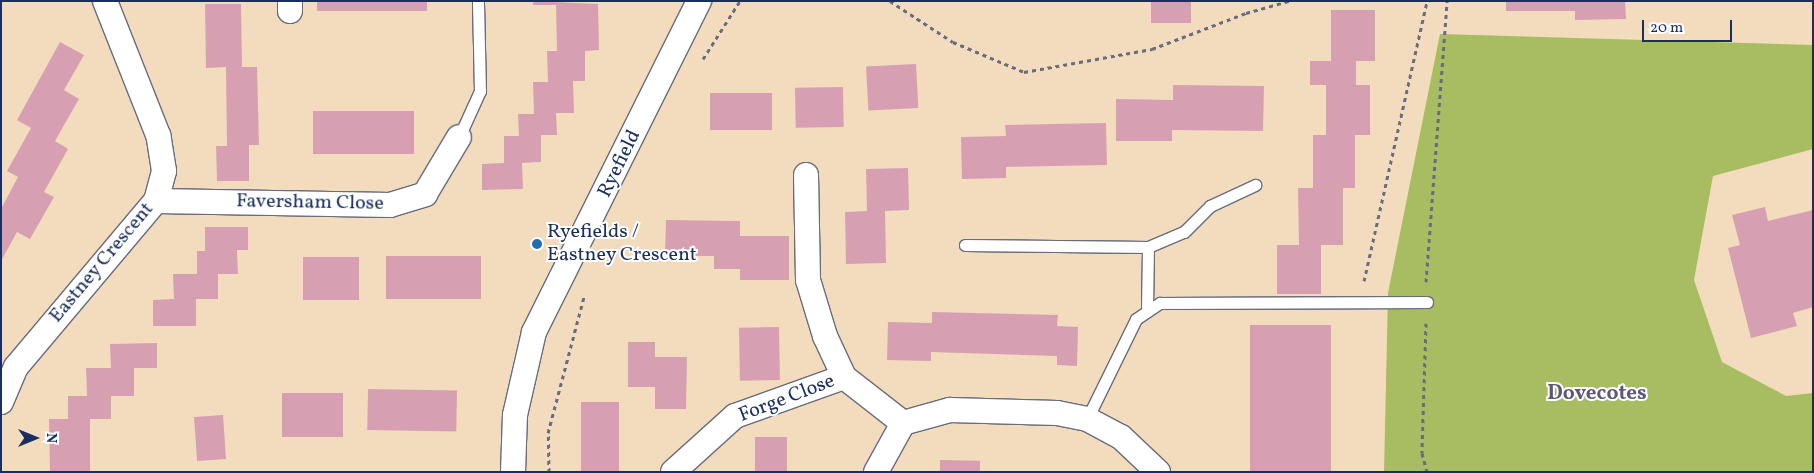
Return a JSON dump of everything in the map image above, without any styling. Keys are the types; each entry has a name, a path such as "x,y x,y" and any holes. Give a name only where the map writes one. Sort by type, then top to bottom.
{"street":[{"name":"Eastney Crescent","path":"1,402 16,367 156,200 164,171 158,135 105,1"},
{"name":"Ryefield","path":"513,472 515,415 534,332 699,1"},
{"name":"Faversham Close","path":"156,200 390,205 425,194 459,137"},
{"name":"Forge Close","path":"806,175 808,280 825,336 844,377 903,423"},
{"name":"Forge Close","path":"683,468 735,416 844,377"},
{"path":"876,472 903,423 950,410 1056,413 1087,419 1121,436 1158,472"}],"lane":[{"path":"459,137 480,90 478,1"},
{"path":"965,245 1148,247 1184,232 1210,206 1255,185"},
{"path":"1147,308 1148,247"},
{"path":"1087,419 1136,319 1147,308 1160,303 1427,302"}],"path":[{"path":"698,66 740,1"},
{"path":"890,1 953,42 1024,72 1152,49 1246,13 1289,1"},
{"path":"1359,303 1427,1"},
{"path":"1427,472 1422,453 1427,302 1447,1"},
{"path":"549,472 548,433 589,288"}],"green space":[{"path":"1440,34 1813,45 1813,149 1713,176 1694,280 1722,362 1786,396 1813,393 1813,472 1384,472 1388,293"}],"building":[{"path":"317,1 427,1 427,11 317,11"},
{"path":"533,1 598,4 599,50 585,51 585,81 573,81 574,113 556,113 557,135 541,135 541,162 522,163 523,189 482,190 482,164 504,163 504,136 519,136 518,114 534,114 533,82 548,82 547,51 557,51 556,5 533,5"},
{"path":"1151,1 1191,1 1191,23 1151,23"},
{"path":"1506,1 1625,1 1626,19 1575,20 1575,11 1506,11"},
{"path":"205,4 241,4 242,67 257,67 259,145 249,145 249,181 217,181 216,146 227,146 226,67 206,68"},
{"path":"1331,10 1375,10 1375,61 1356,61 1356,85 1370,85 1370,135 1355,135 1355,188 1343,188 1343,245 1321,245 1321,294 1277,294 1277,245 1299,245 1298,188 1313,188 1313,135 1326,135 1326,85 1310,85 1310,61 1331,61"},
{"path":"60,42 84,55 64,90 79,99 55,141 68,149 44,192 54,197 30,239 17,232 1,261 1,209 18,177 7,171 31,128 17,120"},
{"path":"916,64 918,108 868,111 866,67"},
{"path":"1173,85 1264,86 1263,131 1172,130 1172,141 1116,141 1116,99 1173,100"},
{"path":"843,87 844,127 796,128 795,88"},
{"path":"710,93 772,93 772,130 710,130"},
{"path":"313,111 414,111 414,154 313,154"},
{"path":"1106,123 1107,165 1006,167 1006,178 962,179 961,137 1006,136 1005,125"},
{"path":"908,168 909,210 885,211 886,263 846,264 845,212 867,211 866,169"},
{"path":"1765,207 1768,221 1813,210 1813,307 1793,313 1797,326 1751,338 1728,248 1740,245 1732,215"},
{"path":"666,220 740,221 740,236 789,236 789,280 740,280 740,269 714,269 714,256 665,256"},
{"path":"205,227 248,227 248,250 237,250 238,274 218,274 218,299 196,299 196,326 153,326 153,300 174,299 173,274 197,274 197,251 205,251"},
{"path":"386,256 481,256 481,299 386,299"},
{"path":"303,257 359,257 359,300 303,300"},
{"path":"932,312 1058,315 1057,326 1078,327 1077,366 1057,365 1057,356 931,352 931,361 887,360 888,322 932,323"},
{"path":"1250,325 1331,325 1331,472 1250,472"},
{"path":"779,327 780,380 740,381 739,328"},
{"path":"628,342 655,342 655,357 687,357 686,409 655,409 655,387 628,387"},
{"path":"157,343 157,368 134,368 134,396 111,396 111,419 90,419 90,471 50,471 49,419 68,419 68,396 87,396 86,368 111,368 110,344"},
{"path":"368,389 457,391 456,432 367,430"},
{"path":"282,393 343,393 343,437 282,437"},
{"path":"581,402 619,402 619,472 581,472"},
{"path":"223,415 226,459 197,461 194,417"},
{"path":"755,437 787,437 787,472 755,472"},
{"path":"940,460 980,461 980,472 940,472"}],"place":[{"name":"Ryefields / Eastney Crescent","path":"537,244"}],"district":[{"name":"Dovecotes","path":"1597,394"}]}
